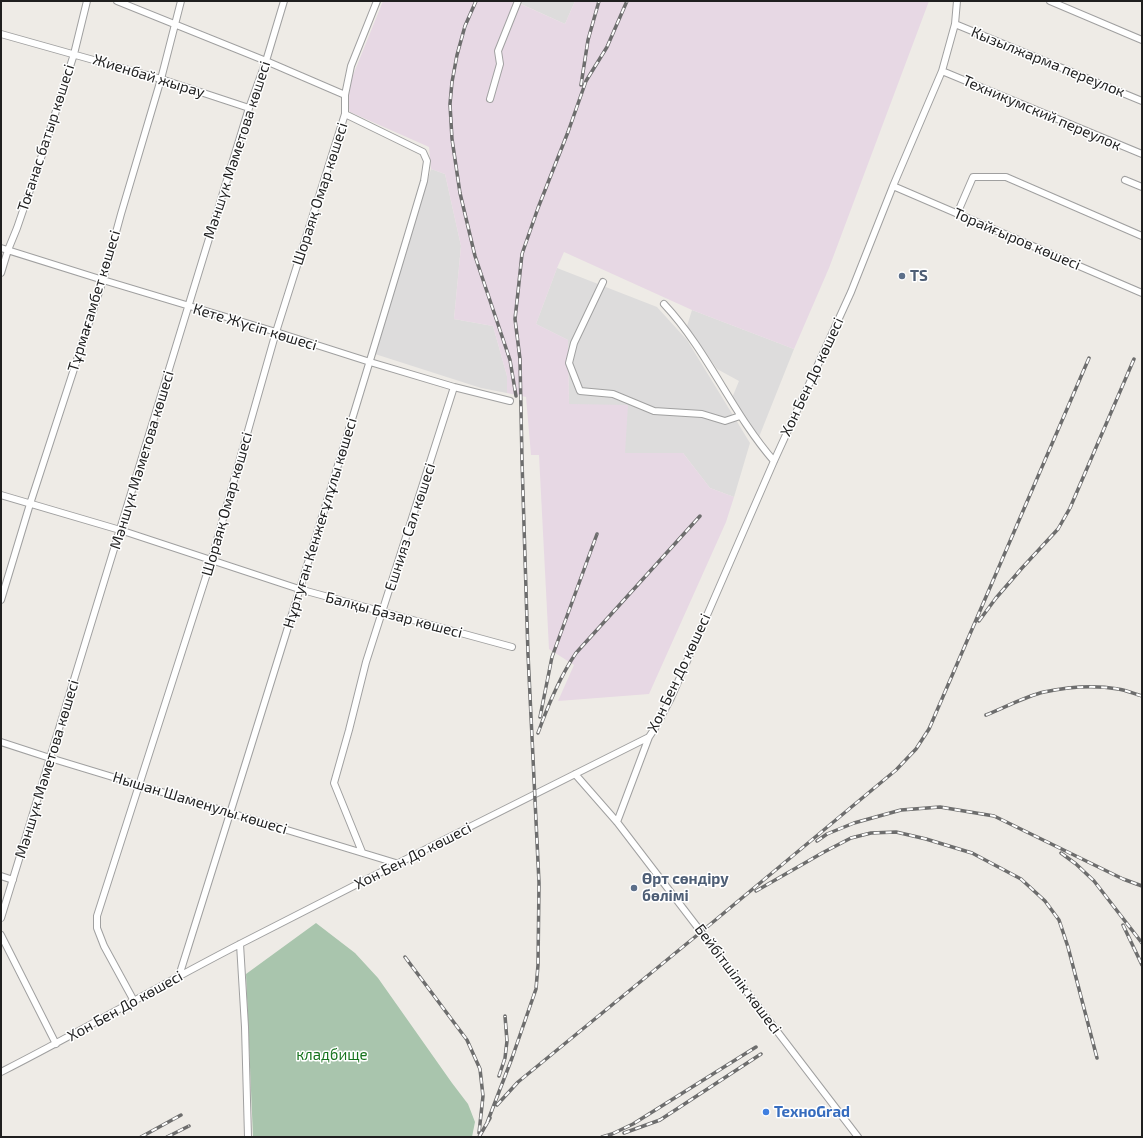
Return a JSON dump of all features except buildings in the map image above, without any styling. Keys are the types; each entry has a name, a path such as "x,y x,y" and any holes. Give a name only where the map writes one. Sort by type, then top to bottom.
{"street":[{"name":"Тоғанас батыр көшесі","path":"1,273 42,155 74,54 87,1"},
{"path":"117,1 266,61 345,95"},
{"name":"Тұрмағамбет көшесі","path":"1,600 30,504 103,280 161,79 181,1"},
{"name":"Мәншүк Мәметова көшесі","path":"1,918 188,307 284,1"},
{"name":"Шораяқ Омар көшесі","path":"134,1001 104,946 97,928 97,916 211,561 276,332 345,114 345,95 351,66 377,1"},
{"path":"490,99 500,64 498,51 518,1"},
{"name":"Хон Бен До көшесі","path":"1,1072 56,1044 240,944 649,737 670,698 774,461 851,292 893,186 942,71 955,24 957,1"},
{"path":"1050,1 1142,40"},
{"name":"Кызылжарма переулок","path":"955,24 1142,101"},
{"name":"Жиенбай жырау","path":"1,34 161,79 250,108"},
{"name":"Техникумский переулок","path":"942,71 1142,154"},
{"name":"Нұртуған Кенжеғұлұлы көшесі","path":"179,976 370,362 424,181 427,161 423,152 345,114"},
{"path":"957,214 973,177 1006,177 1142,236"},
{"path":"1125,180 1142,187"},
{"name":"Торайғыров көшесі","path":"893,186 1142,293"},
{"name":"Кете Жүсіп көшесі","path":"1,248 370,362 454,387 510,401"},
{"path":"603,282 574,343 569,363 580,391 613,394 654,411 702,414 725,421 740,416"},
{"path":"664,304 679,319 740,416 774,461"},
{"name":"Ешнияз Сал көшесі","path":"362,852 334,783 366,662 454,387"},
{"name":"Балқы Базар көшесі","path":"1,495 120,530 299,589 512,647"},
{"path":"617,822 649,737"},
{"name":"Нышан Шаменулы көшесі","path":"1,742 399,864"},
{"name":"Бейбітшілік көшесі","path":"576,774 617,822 858,1137"},
{"path":"1,876 13,880"},
{"path":"1,935 56,1044"},
{"path":"240,944 245,1027 248,1137"}],"shaded area":[{"path":"383,1 514,1 565,24 575,1 929,1 829,268 794,349 692,310 564,252 557,268 536,324 568,340 569,404 628,405 625,453 683,453 710,488 734,497 726,522 649,694 558,701 574,665 549,649 539,455 531,455 526,397 507,393 507,376 493,326 454,319 461,246 445,174 431,169 429,147 350,112 345,95"},
{"path":"523,1 575,1 565,24 521,4"},
{"path":"431,169 445,174 461,246 454,319 493,326 507,376 507,393 481,388 375,354"},
{"path":"557,268 657,307 687,340 750,443 734,497 710,488 683,453 625,453 569,404 568,340 536,324"},
{"path":"692,310 794,349 759,437 732,398 739,381 717,369 687,326"}],"green space":[{"name":"кладбище","path":"316,923 355,953 378,978 468,1104 475,1122 472,1137 253,1137 246,974"}],"railway":[{"path":"476,1 465,26 457,55 452,82 450,104 452,139 460,193 475,256 510,360 516,396"},
{"path":"581,85 588,40 599,1"},
{"path":"487,1123 536,989 538,965 539,883 528,654 520,359 515,319 522,254 586,81 607,47 627,1"},
{"path":"497,1105 518,1082 896,770 916,749 929,729 1089,358"},
{"path":"979,621 996,598 1058,529 1070,508 1134,359"},
{"path":"538,733 555,692 576,653 700,516"},
{"path":"540,717 552,657 597,534"},
{"path":"986,715 1030,696 1062,689 1081,687 1109,688 1124,690 1142,696"},
{"path":"817,841 827,834 854,823 901,810 940,807 994,816 1123,879 1142,886"},
{"path":"756,891 851,838 871,833 896,832 926,839 972,853 1021,879 1045,901 1059,920 1068,947 1097,1058"},
{"path":"1061,853 1076,864 1094,881 1142,943"},
{"path":"1123,925 1142,965"},
{"path":"405,957 467,1040 480,1069 483,1096 479,1133"},
{"path":"499,1076 505,1058 507,1041 505,1016"},
{"path":"602,1137 633,1124 756,1047"},
{"path":"624,1133 660,1120 761,1054"},
{"path":"141,1137 181,1115"},
{"path":"479,1137 490,1118"},
{"path":"167,1137 189,1126"}],"place":[{"name":"TS","path":"902,276"},
{"name":"Өрт сөндіру бөлімі","path":"634,888"},
{"name":"ТехноGrad","path":"766,1112"}]}
